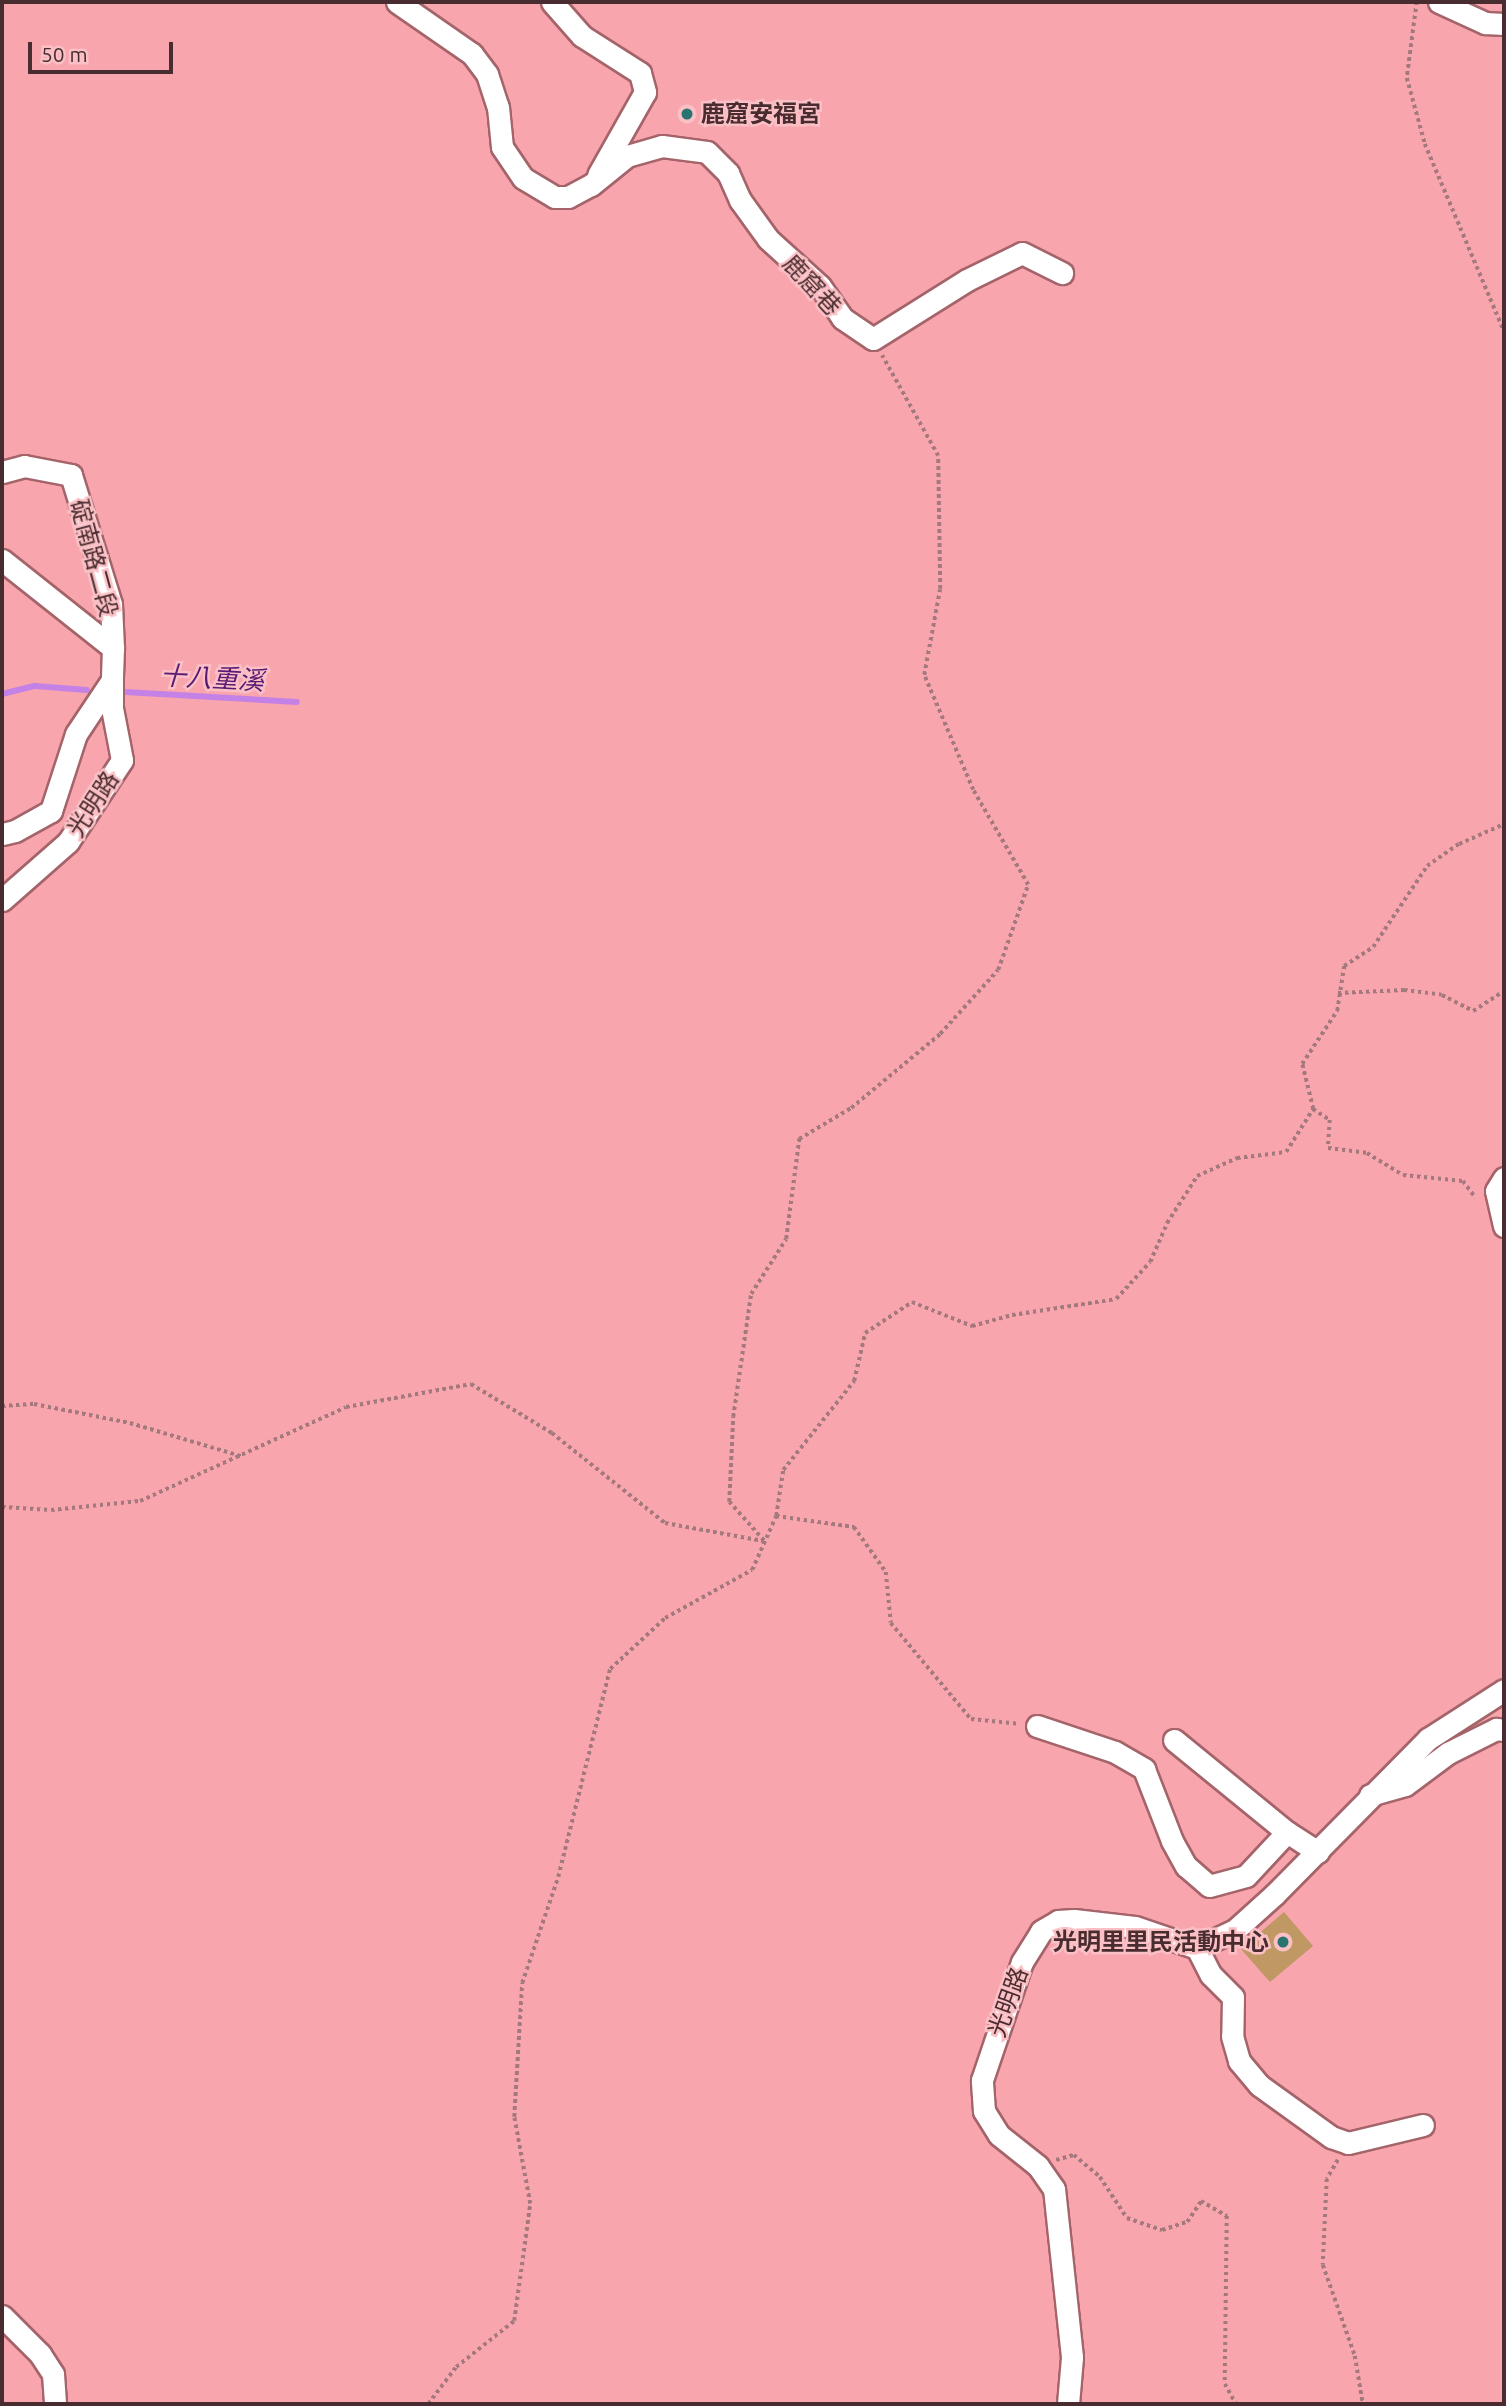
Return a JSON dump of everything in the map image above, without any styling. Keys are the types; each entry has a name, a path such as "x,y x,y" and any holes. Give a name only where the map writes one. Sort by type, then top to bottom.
{"street":[{"name":"鹿窟巷","path":"397,2 472,54 487,74 498,107 502,147 523,178 555,197 568,197 591,186 628,156 662,146 707,152 728,173 740,200 768,239 820,286 842,318 873,339"},
{"path":"552,2 582,36 640,73 645,92 591,186"},
{"path":"1439,2 1485,23 1504,24"},
{"path":"873,339 967,280 1022,253 1062,272"},
{"name":"碇南路二段","path":"2,472 24,466 71,475 111,604 112,680"},
{"path":"2,560 113,648"},
{"path":"2,834 15,831 51,811 76,734 112,680"},
{"name":"光明路","path":"2,900 68,842 122,760 112,708 112,680"},
{"path":"1501,1219 1496,1191 1504,1178"},
{"path":"1423,2125 1390,2137 1348,2143 1331,2137 1259,2085 1239,2061 1232,2036 1233,1997 1211,1975 1197,1948 1235,1930 1318,1852 1368,1796 1427,1739 1504,1690"},
{"path":"1037,1726 1115,1752 1144,1769 1172,1841 1186,1866 1209,1886 1246,1876 1287,1832"},
{"path":"1368,1796 1405,1785 1448,1753 1496,1730 1504,1730"},
{"path":"1174,1740 1287,1832 1318,1852"},
{"name":"光明路","path":"1068,2404 1072,2357 1054,2189 1038,2166 999,2135 984,2111 982,2080 1022,1962 1041,1931 1058,1921 1074,1920 1135,1927 1197,1948"},
{"path":"2,2316 40,2354 53,2374 55,2404"}],"path":[{"path":"1417,2 1408,78 1421,131 1504,331"},
{"path":"765,1541 729,1502 733,1417 751,1294 786,1239 799,1139 851,1108 940,1034 998,970 1028,885 973,790 924,675 940,589 938,456 873,339"},
{"path":"428,2404 456,2367 514,2320 530,2204 514,2117 522,1983 558,1877 610,1669 665,1618 752,1570 776,1516 783,1470 854,1381 866,1333 912,1302 972,1326 1012,1315 1116,1299 1150,1262 1167,1223 1197,1175 1237,1158 1286,1152 1312,1109 1302,1064 1337,1011 1344,966 1373,947 1427,866 1459,844 1504,824"},
{"path":"1338,993 1404,990 1442,995 1473,1011 1504,991"},
{"path":"1312,1109 1330,1120 1328,1147 1367,1153 1403,1175 1463,1181 1486,1210 1501,1219"},
{"path":"2,1507 51,1510 140,1501 346,1407 471,1384 552,1433 665,1523 765,1541"},
{"path":"2,1406 34,1404 130,1423 240,1456"},
{"path":"776,1516 854,1527 886,1572 891,1623 971,1719 1037,1726"},
{"path":"1348,2143 1327,2179 1323,2265 1354,2356 1363,2404"},
{"path":"1038,2166 1074,2155 1100,2177 1127,2218 1162,2230 1187,2222 1201,2201 1227,2216 1225,2384 1236,2404"}],"shaded area":[{"path":"2,2 1504,2 1504,2404 2,2404"}],"building":[{"path":"1284,1912 1313,1946 1270,1982 1241,1949"}],"waterway":[{"name":"十八重溪","path":"2,694 35,686 87,690"},
{"name":"十八重溪","path":"125,692 297,702"}],"place":[{"name":"鹿窟安福宮","path":"687,114"},
{"name":"光明里里民活動中心","path":"1283,1942"}]}
